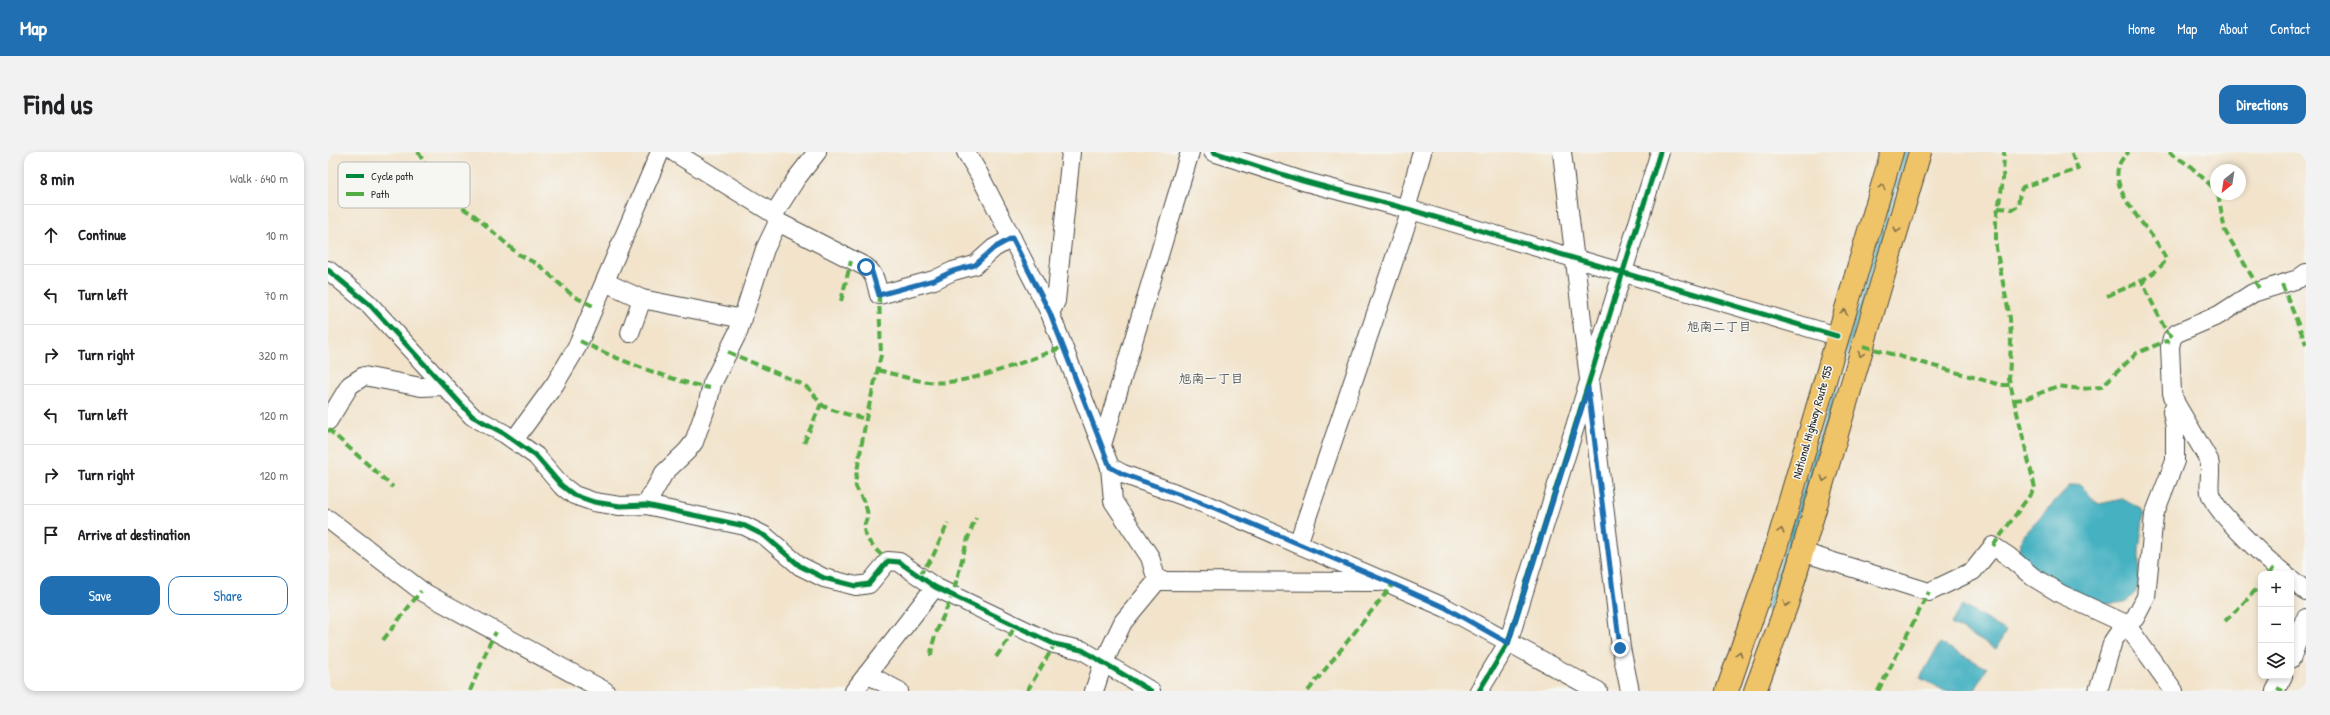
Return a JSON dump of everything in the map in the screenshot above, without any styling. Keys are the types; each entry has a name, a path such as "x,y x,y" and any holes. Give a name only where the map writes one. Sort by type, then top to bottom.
{"highway":[{"name":"National Highway Route 155","path":"1727,691 1776,548 1892,152"},
{"path":"1755,691 1786,604 1802,552 1920,152"}],"street":[{"path":"514,440 555,384 577,347 660,152"},
{"path":"674,152 776,218 866,267 872,272 879,295 934,280 953,271 975,265 994,248 1012,238"},
{"path":"646,505 660,478 694,442 708,402 712,384 743,319 776,218 796,179 817,152"},
{"path":"966,152 1050,313 1110,467 1113,501 1150,558 1157,581"},
{"path":"1050,313 1056,301 1071,152"},
{"path":"1102,445 1190,152"},
{"path":"1213,152 1303,181 1408,210 1837,336"},
{"path":"1298,544 1408,210 1422,152"},
{"path":"1562,152 1588,388 1620,648 1630,691"},
{"path":"1479,691 1508,643 1660,152"},
{"path":"328,270 369,304 472,416 514,440 536,456 561,485 574,495 594,502 620,506 646,505 745,526 765,536 800,566 824,578 856,586 870,584 888,561 899,562 935,587 1054,644 1082,650 1103,664 1151,691"},
{"path":"2282,571 2240,532 2215,504 2210,494 2211,469 2209,460 2176,404 2172,393 2170,347 2172,338 2177,333 2219,315 2253,293 2298,279 2306,273"},
{"path":"605,282 642,299 743,319"},
{"path":"630,333 642,299"},
{"path":"328,421 347,390 357,379 364,376 421,388 443,386"},
{"path":"2098,691 2113,641 2126,624 2135,618 2146,597 2154,516 2175,461 2175,427 2172,412 2176,404"},
{"path":"1110,467 1123,474 1205,504 1446,608 1598,691"},
{"path":"328,519 423,592 605,691"},
{"path":"1802,552 1929,592 1973,571 1993,546 2008,556 2033,577 2061,594 2126,624 2174,691"},
{"path":"1157,581 1388,582"},
{"path":"1094,691 1103,664 1123,622 1157,581"},
{"path":"2294,581 2306,591"},
{"path":"854,691 935,587"},
{"path":"2294,651 2306,618"},
{"path":"867,674 899,691"},
{"path":"2275,691 2281,679"}],"water":[{"path":"2080,484 2095,502 2099,504 2122,499 2141,508 2144,514 2139,549 2139,582 2136,592 2126,602 2107,604 2074,594 2030,569 2019,554 2020,542 2026,532 2069,486"},
{"path":"1962,605 2006,631 1996,649 1951,624"},
{"path":"1940,643 1987,668 1974,691 1945,691 1920,678"}],"waterway":[{"path":"1768,609 1825,425 1906,152"}],"marked path":[{"path":"418,152 424,162"},
{"path":"1993,546 2035,488 2009,379 2011,343 2010,318 1996,248 1996,220 2003,181 2004,152"},
{"path":"1998,208 2013,209 2018,206 2020,192 2023,187 2078,169 2071,152"},
{"path":"2107,296 2131,286 2147,277 2161,267 2166,260 2161,249 2130,207 2122,192 2118,178 2119,164 2129,152"},
{"path":"2169,152 2190,166 2210,184"},
{"path":"2219,200 2225,231 2260,290"},
{"path":"463,208 475,216 518,254 539,265 573,296 595,307"},
{"path":"841,301 851,261"},
{"path":"2145,277 2143,284 2166,331 2173,337"},
{"path":"2282,284 2306,344"},
{"path":"879,295 881,355 866,419 855,483 866,507 867,518 864,527 865,534 873,547 888,561"},
{"path":"580,341 644,369 695,385 710,388"},
{"path":"2014,400 2025,399 2058,386 2082,389 2101,387 2137,353 2166,341 2170,342"},
{"path":"1863,346 2001,385 2011,385"},
{"path":"878,370 928,382 960,380 978,377 1063,347"},
{"path":"728,352 806,386 825,407 866,419"},
{"path":"804,443 821,404"},
{"path":"328,429 393,487"},
{"path":"931,656 934,640 952,595 968,537 976,518"},
{"path":"919,576 933,556 948,523"},
{"path":"2271,571 2275,566"},
{"path":"1308,691 1393,584"},
{"path":"2225,621 2258,587"},
{"path":"383,640 421,591"},
{"path":"1878,691 1929,592"},
{"path":"996,657 1008,640 1015,625"},
{"path":"470,691 496,632"},
{"path":"1027,691 1055,644"},
{"path":"2277,688 2283,691"}],"cycle path":[{"path":"1213,152 1303,181 1411,210 1837,336"},
{"path":"1479,691 1508,643 1660,152"},
{"path":"328,270 369,304 472,416 505,434 536,456 561,485 574,495 594,502 620,506 646,505 745,526 765,536 800,566 824,578 856,586 869,584 888,561 899,562 935,587 1054,644 1082,650 1151,691"}],"district":[{"name":"旭南二丁目","path":"1719,326"},
{"name":"旭南一丁目","path":"1211,378"}],"route":[{"path":"866,267 872,272 875,278 879,295 934,280 953,271 975,265 994,248 1012,238 1050,313 1110,467 1123,474 1205,504 1393,584 1446,608 1508,643 1588,388 1620,648"}]}
